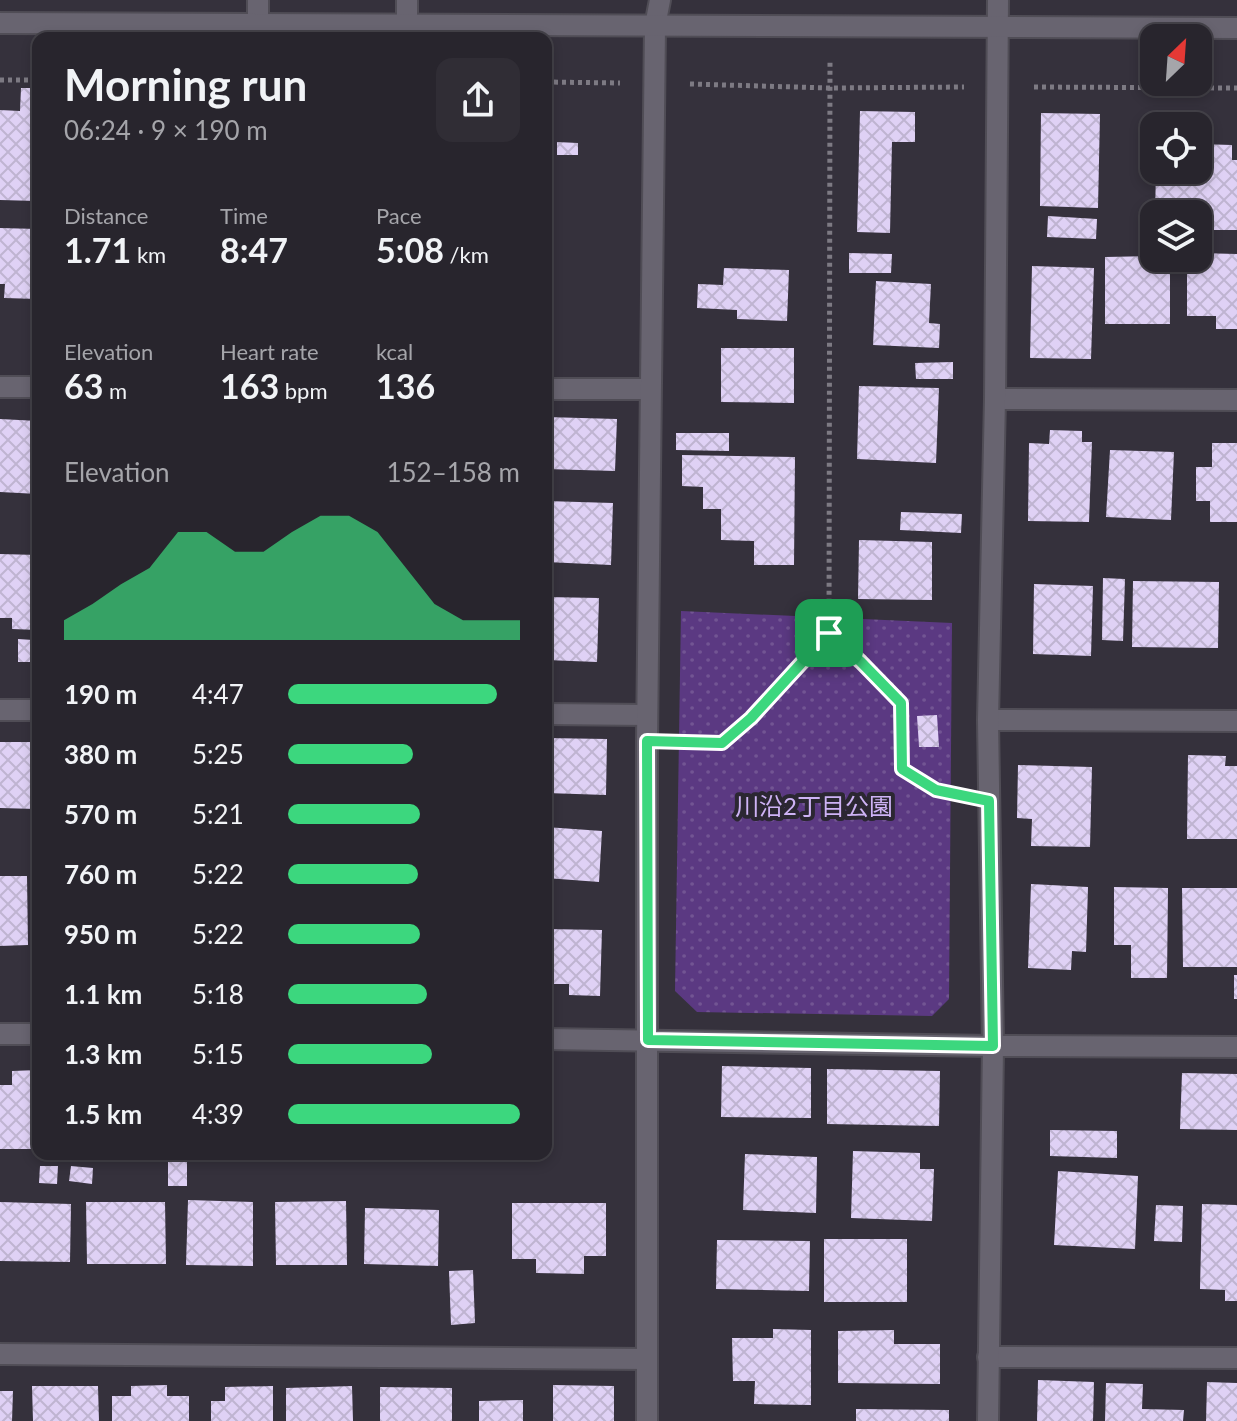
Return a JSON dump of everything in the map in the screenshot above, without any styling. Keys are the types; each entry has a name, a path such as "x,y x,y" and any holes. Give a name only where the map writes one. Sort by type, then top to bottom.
{"street":[{"path":"258,0 258,24"},
{"path":"407,0 407,24"},
{"path":"647,1421 647,715 655,26 660,0"},
{"path":"988,1421 993,1046 988,720 995,399 998,0"},
{"path":"0,23 1237,28"},
{"path":"0,387 32,387"},
{"path":"552,389 650,389"},
{"path":"995,399 1237,400"},
{"path":"0,710 32,710"},
{"path":"552,714 647,715"},
{"path":"988,720 1237,721"},
{"path":"0,1034 32,1034"},
{"path":"552,1039 1237,1047"},
{"path":"0,1354 647,1359"},
{"path":"988,1357 1237,1358"}],"path":[{"path":"647,741 722,743 751,718 829,633 829,28"},
{"path":"0,80 32,80"},
{"path":"552,82 830,88 1237,88"},
{"path":"829,633 901,703 902,769 936,790 989,801"}],"green space":[{"name":"川沿2丁目公園","path":"681,611 952,623 949,999 932,1016 697,1012 675,991"}],"building":[{"path":"21,88 32,88 32,201 0,200 0,110 20,111"},
{"path":"860,111 915,112 915,142 892,142 890,233 857,232"},
{"path":"1041,113 1100,114 1098,208 1040,206"},
{"path":"557,142 578,143 578,155 557,155"},
{"path":"1212,144 1232,145 1232,160 1237,160 1237,230 1212,230 1212,200 1155,200 1156,184 1212,184"},
{"path":"1048,216 1097,219 1096,239 1047,237"},
{"path":"0,228 32,229 32,299 4,298 5,284 0,284"},
{"path":"849,253 892,254 891,273 849,273"},
{"path":"1212,253 1237,254 1237,329 1216,329 1216,316 1187,316 1187,272 1212,272"},
{"path":"1140,256 1140,272 1170,272 1170,324 1105,324 1105,257"},
{"path":"1032,266 1094,268 1091,359 1030,358"},
{"path":"724,268 789,270 787,321 737,319 737,310 697,308 698,284 723,285"},
{"path":"876,281 931,284 929,323 940,324 939,348 873,345"},
{"path":"721,348 794,348 794,403 721,402"},
{"path":"953,362 953,379 916,379 915,363"},
{"path":"859,386 939,388 936,463 857,459"},
{"path":"552,417 617,419 615,471 552,469"},
{"path":"0,419 32,421 32,494 0,492"},
{"path":"1050,430 1082,431 1082,442 1092,442 1089,522 1028,521 1029,443 1049,444"},
{"path":"676,433 729,433 729,451 676,450"},
{"path":"1212,443 1237,443 1237,522 1210,522 1210,501 1196,501 1196,467 1212,467"},
{"path":"1110,450 1174,452 1171,520 1106,517"},
{"path":"682,455 795,457 794,565 754,565 754,541 721,540 721,509 703,509 703,487 682,486"},
{"path":"552,501 613,503 611,565 552,562"},
{"path":"901,512 962,514 961,533 900,530"},
{"path":"859,540 932,542 932,600 858,599"},
{"path":"0,554 32,555 32,630 12,629 12,618 0,618"},
{"path":"1103,578 1125,579 1123,641 1102,640"},
{"path":"1133,581 1219,582 1218,648 1132,647"},
{"path":"1034,584 1093,586 1091,656 1033,654"},
{"path":"552,597 599,598 597,662 552,660"},
{"path":"18,639 32,640 32,662 18,662"},
{"path":"937,715 939,747 919,747 917,716"},
{"path":"552,738 607,739 606,795 552,793"},
{"path":"0,742 32,742 32,809 0,808"},
{"path":"1188,755 1226,756 1225,766 1237,766 1237,839 1187,839"},
{"path":"1018,765 1092,767 1090,847 1031,846 1032,819 1017,818"},
{"path":"552,827 602,831 599,882 552,878"},
{"path":"0,876 27,876 28,945 0,946"},
{"path":"1031,884 1088,887 1086,952 1072,951 1071,970 1028,968"},
{"path":"1114,887 1168,888 1167,978 1131,978 1131,945 1114,945"},
{"path":"1182,888 1237,888 1237,967 1183,967"},
{"path":"552,929 602,930 600,996 569,995 569,984 552,984"},
{"path":"1234,975 1237,975 1237,999 1234,999"},
{"path":"722,1066 811,1068 811,1118 721,1117"},
{"path":"827,1069 940,1071 939,1126 827,1124"},
{"path":"32,1070 32,1149 0,1149 0,1085 12,1085 12,1071"},
{"path":"1182,1073 1237,1074 1237,1130 1180,1129"},
{"path":"1050,1130 1117,1131 1117,1158 1050,1156"},
{"path":"853,1151 920,1153 920,1169 934,1169 932,1221 851,1218"},
{"path":"745,1154 817,1157 816,1213 743,1210"},
{"path":"168,1160 187,1160 187,1186 168,1186"},
{"path":"40,1166 58,1166 57,1184 39,1183"},
{"path":"71,1166 93,1168 92,1184 69,1181"},
{"path":"1058,1171 1138,1176 1135,1249 1054,1245"},
{"path":"188,1200 253,1202 253,1266 186,1265"},
{"path":"346,1201 347,1265 276,1265 275,1202"},
{"path":"0,1202 71,1204 70,1262 0,1261"},
{"path":"86,1202 165,1202 166,1264 87,1264"},
{"path":"512,1203 606,1203 606,1256 584,1256 584,1274 536,1273 536,1259 512,1259"},
{"path":"1202,1204 1237,1205 1237,1301 1225,1301 1225,1290 1200,1289"},
{"path":"1156,1205 1183,1206 1182,1242 1154,1241"},
{"path":"365,1208 439,1210 438,1266 364,1264"},
{"path":"824,1239 907,1239 907,1302 824,1302"},
{"path":"717,1240 810,1241 809,1291 716,1289"},
{"path":"473,1270 475,1323 451,1325 449,1271"},
{"path":"773,1329 811,1330 811,1405 754,1404 755,1381 733,1381 732,1338 773,1338"},
{"path":"894,1330 894,1344 940,1344 940,1384 838,1383 838,1331"},
{"path":"1038,1380 1094,1382 1093,1421 1037,1421"},
{"path":"1207,1382 1237,1383 1237,1421 1206,1421"},
{"path":"1106,1383 1143,1384 1142,1409 1184,1410 1183,1421 1105,1421"},
{"path":"167,1385 167,1396 189,1396 189,1421 112,1421 112,1396 131,1396 131,1386"},
{"path":"553,1385 614,1386 614,1421 553,1421"},
{"path":"32,1386 98,1386 99,1421 33,1421"},
{"path":"273,1386 273,1421 211,1421 211,1401 225,1401 225,1387"},
{"path":"352,1386 353,1421 286,1421 286,1388"},
{"path":"380,1387 452,1388 452,1421 380,1421"},
{"path":"0,1391 13,1391 12,1421 0,1421"},
{"path":"523,1400 523,1421 479,1421 479,1401"},
{"path":"856,1409 949,1410 949,1421 856,1421"}],"route":[{"path":"829,633 901,703 902,769 936,790 989,801 993,1046 648,1040 647,741 722,743 751,718 829,633"}]}
